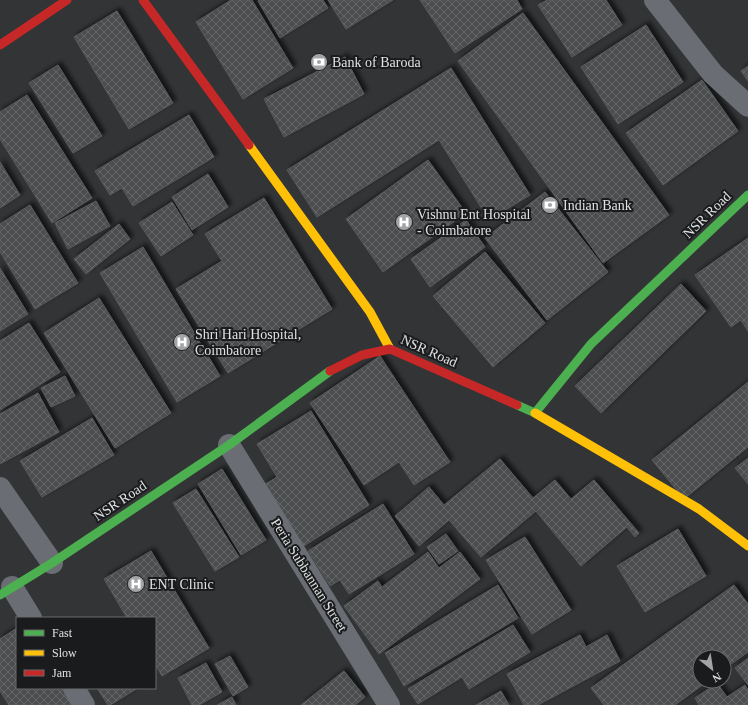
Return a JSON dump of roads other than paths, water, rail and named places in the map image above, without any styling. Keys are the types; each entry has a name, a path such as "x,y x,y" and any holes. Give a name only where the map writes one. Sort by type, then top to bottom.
{"main road":[{"path":"0,45 67,0"},
{"path":"143,0 370,312 390,349"},
{"name":"NSR Road","path":"6,591 52,563 229,445 331,370 362,355 390,349 535,413 591,344 748,195"},
{"path":"535,413 699,509 748,546"}],"street":[{"path":"654,0 713,74 748,106"},
{"name":"Peria Subbannan Street","path":"229,445 389,705"},
{"path":"0,488 52,563"},
{"path":"6,591 30,617"},
{"path":"75,689 84,705"}],"place":[{"name":"Bank of Baroda","path":"319,62"},
{"name":"Indian Bank","path":"550,205"},
{"name":"Vishnu Ent Hospital - Coimbatore","path":"404,222"},
{"name":"Shri Hari Hospital, Coimbatore","path":"182,342"},
{"name":"ENT Clinic","path":"136,584"}]}
